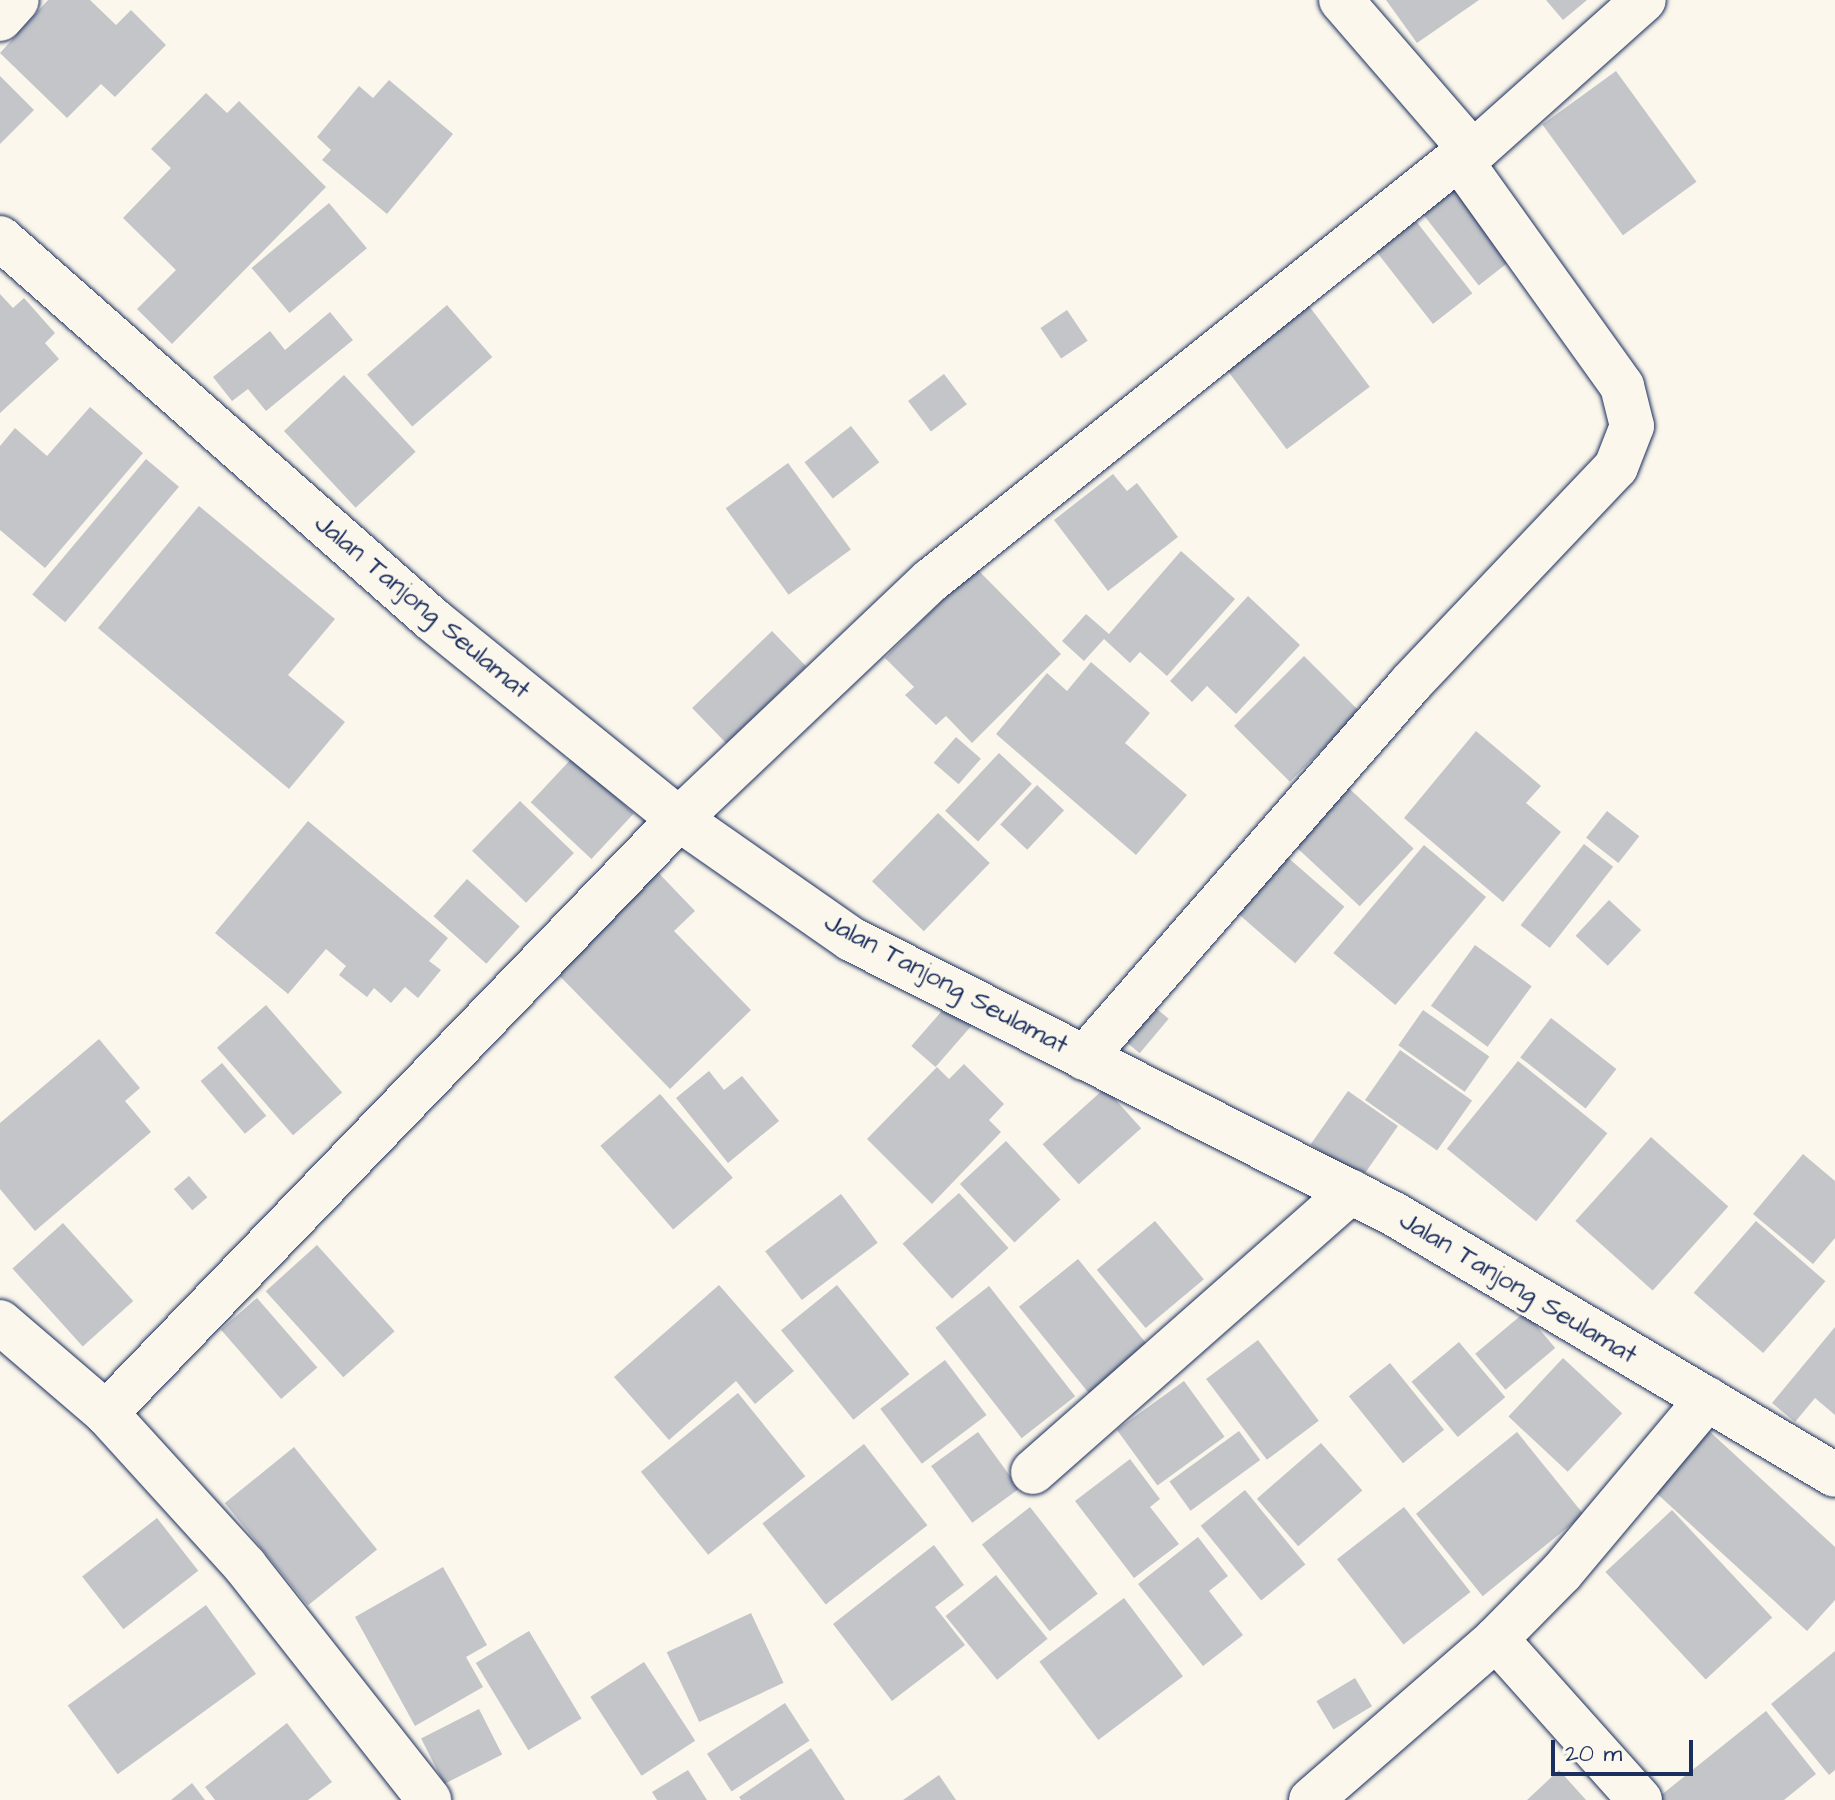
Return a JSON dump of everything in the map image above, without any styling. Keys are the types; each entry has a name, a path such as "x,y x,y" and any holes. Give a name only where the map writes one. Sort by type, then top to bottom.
{"street":[{"path":"0,19 17,0"},
{"path":"1084,1058 1410,684 1616,467 1628,444 1632,426 1622,386 1469,172 1470,149 1341,0"},
{"path":"106,1413 679,819 930,581 1470,149 1644,0"},
{"name":"Jalan Tanjong Seulamat","path":"0,238 421,610 679,819 851,939 1351,1192 1835,1475"},
{"path":"1033,1472 1351,1192"},
{"path":"0,1322 106,1413 245,1566 429,1800"},
{"path":"1311,1800 1496,1639 1562,1572 1707,1399"},
{"path":"1496,1639 1640,1800"}],"building":[{"path":"48,0 90,0 116,25 131,10 166,45 115,97 101,84 67,118 0,53"},
{"path":"1386,0 1479,0 1417,43"},
{"path":"1546,0 1587,0 1563,20"},
{"path":"1616,71 1697,182 1623,235 1542,124"},
{"path":"0,76 34,110 0,144"},
{"path":"389,80 453,134 387,214 322,160 331,150 317,137 359,86 373,98"},
{"path":"206,93 227,113 239,101 326,187 172,344 137,309 176,270 123,218 171,168 151,149"},
{"path":"1457,178 1517,255 1479,285 1418,208"},
{"path":"329,203 367,248 290,313 252,268"},
{"path":"1412,216 1472,293 1433,324 1373,247"},
{"path":"0,294 13,308 24,298 55,333 45,343 59,359 0,413"},
{"path":"1306,302 1370,387 1287,449 1223,365"},
{"path":"447,305 492,357 412,427 367,375"},
{"path":"1067,310 1088,341 1061,359 1040,328"},
{"path":"330,312 353,340 266,411 248,389 232,401 213,377 270,331 285,350"},
{"path":"944,374 967,404 931,431 908,401"},
{"path":"344,375 416,452 356,508 284,431"},
{"path":"90,407 143,453 45,568 0,530 0,446 15,428 47,456"},
{"path":"851,426 879,462 833,499 805,462"},
{"path":"146,459 179,487 65,622 32,595"},
{"path":"788,463 851,550 789,595 726,508"},
{"path":"1113,474 1127,491 1137,483 1178,537 1108,591 1054,520"},
{"path":"199,506 335,619 288,675 345,722 289,789 98,628"},
{"path":"1181,551 1235,599 1167,676 1140,652 1130,663 1104,639 1084,661 1062,641 1086,614 1109,634"},
{"path":"975,567 1061,654 972,743 946,716 936,725 905,695 914,687 885,658"},
{"path":"1248,596 1300,645 1236,714 1207,686 1192,702 1170,681"},
{"path":"772,631 806,666 726,743 692,708"},
{"path":"1304,656 1360,712 1290,782 1234,726"},
{"path":"1091,662 1150,713 1125,743 1187,795 1136,855 996,734 1047,673 1067,691"},
{"path":"1476,731 1541,786 1526,803 1561,832 1503,902 1404,818"},
{"path":"956,737 981,759 959,784 934,763"},
{"path":"999,753 1032,784 978,841 945,811"},
{"path":"573,757 634,814 591,859 531,802"},
{"path":"1339,779 1414,849 1360,906 1285,837"},
{"path":"1037,785 1064,810 1027,850 1000,824"},
{"path":"520,801 574,853 526,903 472,851"},
{"path":"1607,811 1639,836 1618,863 1586,838"},
{"path":"938,813 990,863 924,931 872,881"},
{"path":"308,821 448,938 429,961 441,970 418,998 405,987 391,1003 374,988 367,997 339,975 346,966 326,949 288,994 215,933"},
{"path":"1584,844 1613,867 1550,948 1521,925"},
{"path":"1424,845 1486,897 1395,1005 1333,953"},
{"path":"1278,849 1344,907 1295,963 1229,906"},
{"path":"650,864 695,911 674,931 751,1010 670,1089 548,964"},
{"path":"467,879 520,927 486,964 434,916"},
{"path":"1609,900 1641,930 1608,966 1576,936"},
{"path":"1475,945 1532,986 1488,1047 1431,1006"},
{"path":"954,997 978,1018 936,1067 911,1046"},
{"path":"1151,1004 1169,1019 1140,1053 1122,1038"},
{"path":"266,1005 342,1093 293,1135 217,1048"},
{"path":"1423,1010 1489,1056 1465,1092 1398,1045"},
{"path":"1551,1018 1616,1069 1586,1109 1520,1057"},
{"path":"99,1039 140,1088 125,1101 151,1132 35,1231 0,1189 0,1123"},
{"path":"1400,1050 1472,1100 1437,1150 1365,1100"},
{"path":"1518,1061 1607,1133 1536,1221 1447,1149"},
{"path":"222,1063 266,1116 245,1134 201,1081"},
{"path":"964,1064 1004,1104 989,1120 1001,1132 932,1204 867,1139 937,1067 949,1079"},
{"path":"709,1071 724,1090 742,1076 779,1121 728,1163 676,1098"},
{"path":"1105,1088 1141,1128 1079,1184 1043,1144"},
{"path":"1348,1091 1398,1126 1361,1179 1311,1144"},
{"path":"660,1094 733,1178 673,1230 600,1146"},
{"path":"1651,1137 1728,1207 1653,1291 1575,1221"},
{"path":"1006,1141 1061,1200 1014,1242 960,1184"},
{"path":"1803,1154 1835,1181 1835,1238 1813,1264 1753,1214"},
{"path":"189,1176 207,1197 192,1210 174,1189"},
{"path":"959,1193 1009,1248 952,1299 903,1244"},
{"path":"841,1194 878,1243 802,1300 765,1251"},
{"path":"1155,1221 1204,1279 1146,1328 1097,1270"},
{"path":"1756,1221 1825,1281 1763,1353 1694,1293"},
{"path":"63,1223 133,1301 83,1347 12,1269"},
{"path":"317,1245 395,1331 343,1377 266,1291"},
{"path":"1078,1259 1157,1356 1098,1404 1019,1307"},
{"path":"719,1285 794,1371 755,1404 736,1381 669,1440 614,1377"},
{"path":"837,1285 909,1374 853,1420 781,1330"},
{"path":"989,1286 1075,1396 1022,1438 935,1328"},
{"path":"257,1298 317,1367 281,1399 221,1329"},
{"path":"1525,1312 1555,1348 1505,1390 1475,1354"},
{"path":"1835,1327 1835,1415 1815,1398 1795,1422 1772,1403"},
{"path":"1258,1340 1319,1421 1267,1460 1206,1379"},
{"path":"1459,1342 1505,1397 1458,1437 1412,1382"},
{"path":"1563,1358 1622,1413 1568,1472 1508,1417"},
{"path":"945,1360 987,1415 922,1464 880,1409"},
{"path":"1390,1363 1444,1430 1403,1463 1349,1396"},
{"path":"1184,1381 1225,1437 1157,1486 1117,1430"},
{"path":"738,1393 805,1476 708,1555 641,1472"},
{"path":"1708,1430 1835,1547 1835,1600 1807,1631 1653,1490"},
{"path":"1239,1431 1260,1460 1191,1511 1169,1482"},
{"path":"978,1432 1019,1489 972,1523 931,1466"},
{"path":"1517,1432 1584,1514 1483,1596 1416,1514"},
{"path":"1321,1443 1362,1491 1298,1546 1257,1499"},
{"path":"864,1444 927,1525 826,1605 762,1523"},
{"path":"294,1447 377,1550 308,1606 225,1503"},
{"path":"1130,1459 1160,1499 1150,1507 1179,1544 1134,1578 1075,1501"},
{"path":"1245,1490 1305,1565 1261,1600 1201,1526"},
{"path":"1030,1507 1098,1594 1050,1631 982,1545"},
{"path":"1404,1507 1470,1592 1404,1644 1337,1559"},
{"path":"1672,1510 1772,1618 1706,1680 1605,1572"},
{"path":"157,1518 198,1571 123,1629 82,1576"},
{"path":"1198,1537 1228,1576 1209,1591 1243,1635 1203,1666 1138,1584"},
{"path":"934,1545 964,1585 935,1607 965,1645 892,1701 833,1624"},
{"path":"443,1567 487,1645 466,1657 483,1687 415,1726 355,1617"},
{"path":"996,1575 1048,1639 997,1680 945,1616"},
{"path":"1124,1598 1183,1676 1098,1740 1039,1662"},
{"path":"206,1605 256,1674 118,1774 68,1706"},
{"path":"751,1613 784,1683 699,1722 667,1652"},
{"path":"529,1631 582,1718 528,1750 476,1663"},
{"path":"1835,1651 1835,1770 1829,1775 1771,1704"},
{"path":"644,1662 695,1741 642,1776 590,1697"},
{"path":"1355,1678 1372,1706 1333,1729 1316,1701"},
{"path":"785,1703 810,1741 732,1791 707,1754"},
{"path":"479,1709 502,1754 444,1784 421,1739"},
{"path":"1766,1711 1816,1774 1784,1800 1663,1800 1660,1796"},
{"path":"287,1723 332,1782 308,1800 215,1800 205,1787"},
{"path":"811,1748 845,1800 741,1800 739,1797"},
{"path":"688,1770 707,1800 657,1800 652,1792"},
{"path":"1559,1770 1586,1800 1527,1800"},
{"path":"939,1775 956,1800 903,1800"},
{"path":"192,1783 205,1800 171,1800"}]}
